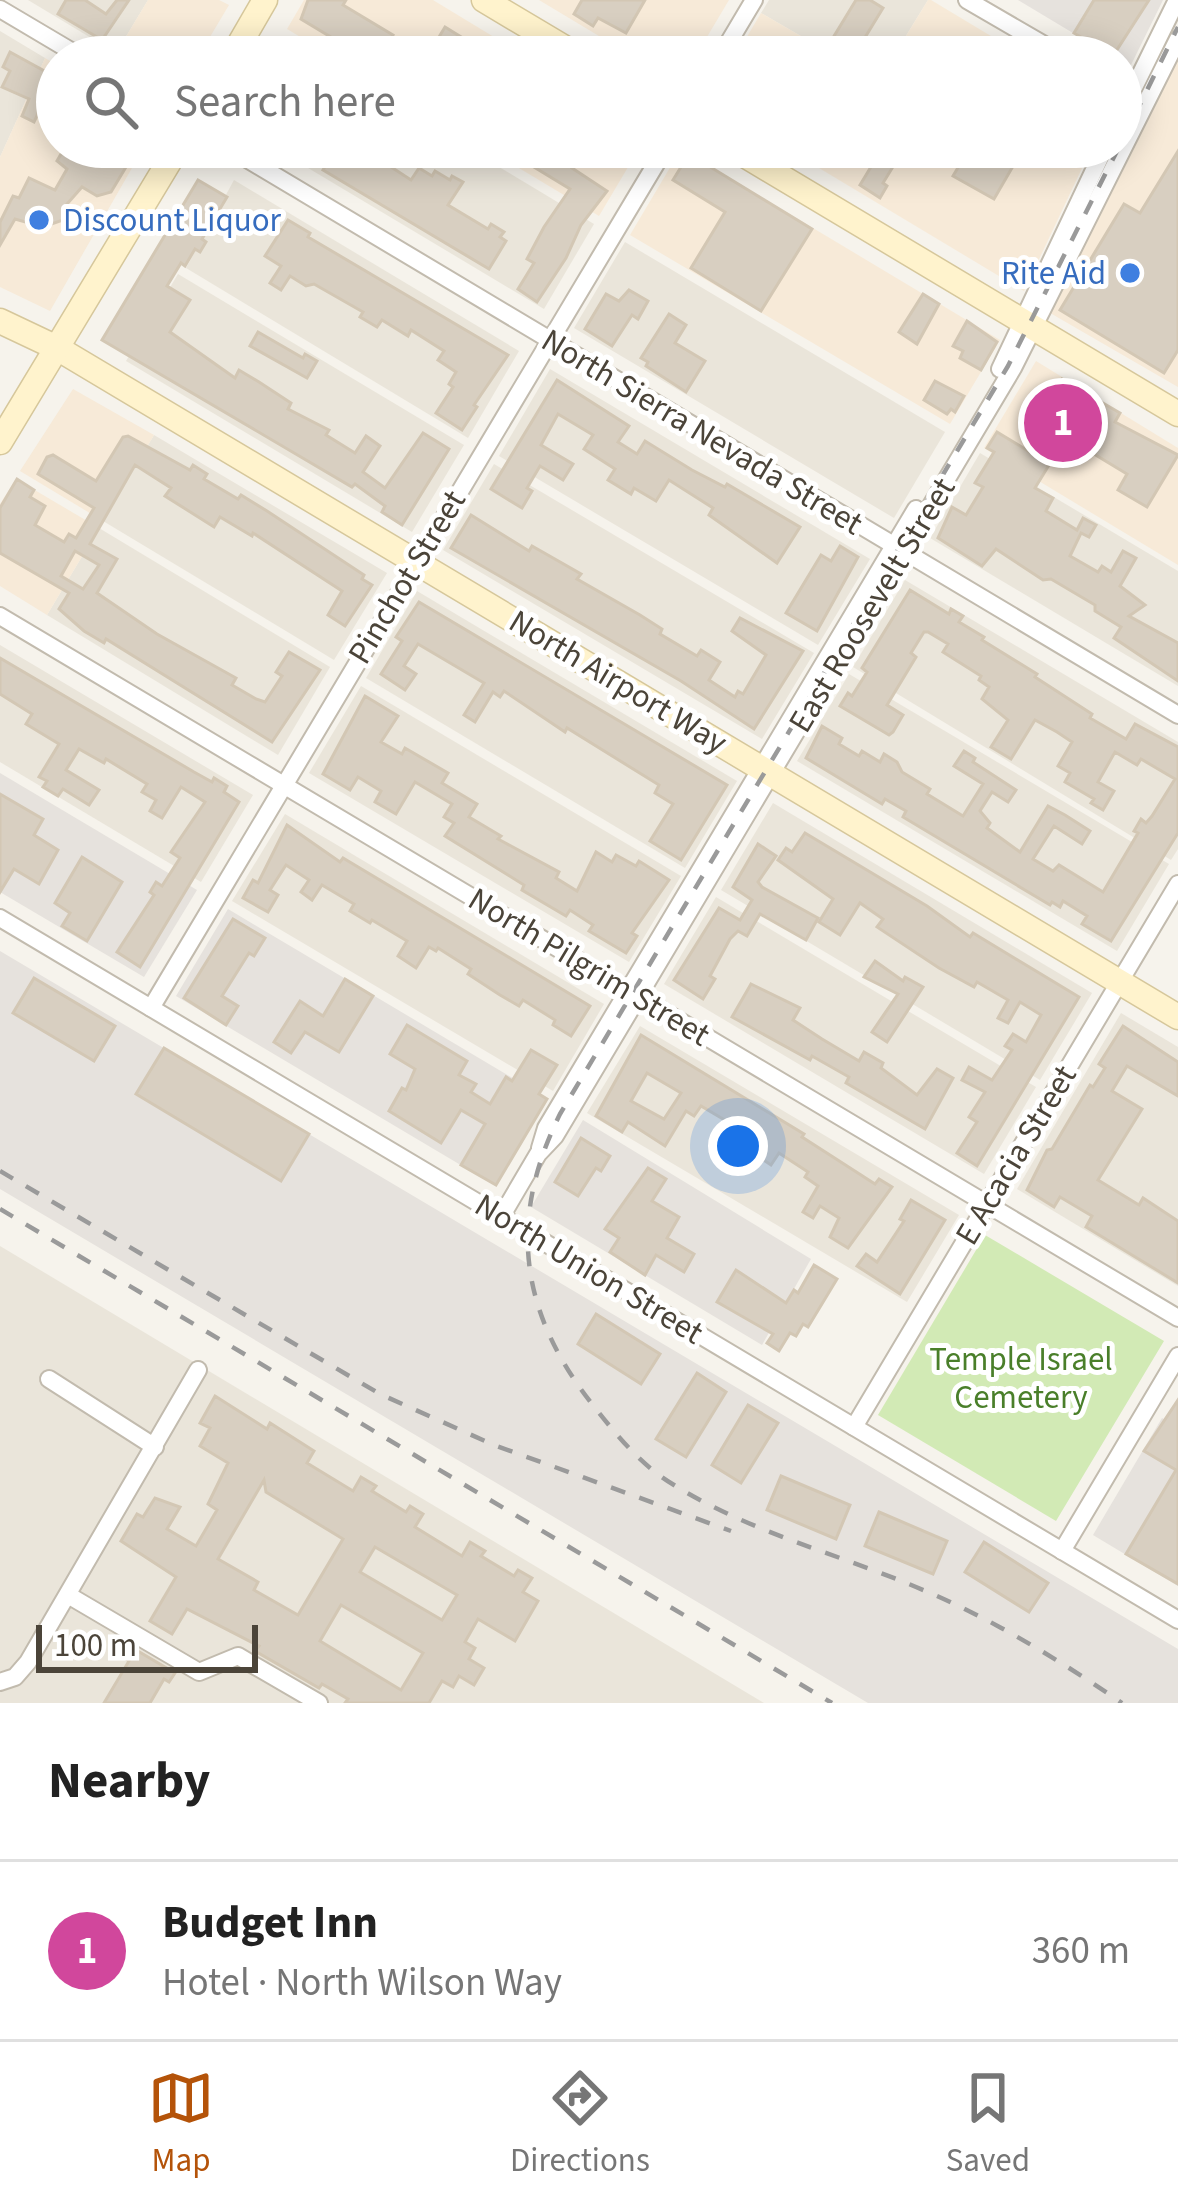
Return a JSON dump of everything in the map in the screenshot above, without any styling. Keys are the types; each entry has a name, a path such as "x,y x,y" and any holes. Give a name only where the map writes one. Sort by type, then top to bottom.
{"main road":[{"path":"244,36 265,0"},
{"path":"484,0 545,36"},
{"path":"0,442 165,168"},
{"path":"765,168 1178,414"},
{"name":"North Airport Way","path":"2,325 57,348 1178,1017"}],"street":[{"path":"733,36 754,0"},
{"path":"968,0 1029,36"},
{"name":"East Roosevelt Street","path":"1142,76 1177,0"},
{"path":"0,9 46,36"},
{"name":"East Roosevelt Street","path":"1142,84 1178,39"},
{"name":"North Sierra Nevada Street","path":"261,168 1178,716"},
{"name":"Pinchot Street","path":"151,1008 653,168"},
{"name":"East Roosevelt Street","path":"1028,324 1096,168"},
{"name":"East Roosevelt Street","path":"501,1217 538,1154 555,1136 1028,324 1100,168"},
{"name":"North Pilgrim Street","path":"0,616 1178,1318"},
{"name":"E Acacia Street","path":"854,1427 1178,884"},
{"name":"North Union Street","path":"0,918 1178,1620"},
{"path":"1062,1551 1178,1356"},
{"path":"0,1682 20,1673 198,1370"},
{"path":"49,1378 154,1447"},
{"path":"68,1594 199,1672 238,1656 319,1703"}],"shaded area":[{"path":"28,0 148,0 126,36 88,36"},
{"path":"148,0 219,0 229,5 211,36 126,36"},
{"path":"304,0 433,0 492,36 299,36 287,29"},
{"path":"539,0 729,0 708,36 599,36"},
{"path":"769,0 928,0 906,36 801,36 761,13"},
{"path":"931,0 991,36 906,36"},
{"path":"1018,0 1163,0 1142,43 1142,36 1078,36"},
{"path":"761,13 801,36 747,36"},
{"path":"0,31 36,53 36,78 0,157"},
{"path":"1178,54 1178,387 1045,310 1119,168 1142,168 1142,123"},
{"path":"36,78 36,168 132,168 50,311 0,287 0,157"},
{"path":"308,168 501,168 594,224 544,309"},
{"path":"519,168 628,168 599,216"},
{"path":"670,168 713,168 1000,340 950,424 630,235"},
{"path":"819,168 1082,168 1024,291"},
{"path":"234,180 519,351 468,438 186,268"},
{"path":"625,242 945,432 894,518 574,328"},
{"path":"178,274 464,445 412,532 126,361"},
{"path":"1036,361 1178,448 1178,565 984,448"},
{"path":"550,369 870,559 818,645 499,456"},
{"path":"73,389 154,435 103,521 20,471"},
{"path":"154,435 387,573 334,660 103,521"},
{"path":"980,453 1178,571 1178,686 930,538"},
{"path":"494,464 814,653 762,739 443,550"},
{"path":"16,479 99,528 47,615 0,586 0,504"},
{"path":"99,528 330,667 278,755 47,615"},
{"path":"905,580 1178,742 1178,849 1171,860 853,667"},
{"path":"417,591 737,781 685,868 366,678"},
{"path":"0,645 253,795 201,882 0,762"},
{"path":"849,674 1169,864 1117,951 797,761"},
{"path":"361,686 681,876 629,962 309,773"},
{"path":"0,773 197,890 144,977 0,892"},
{"path":"773,803 1092,993 1040,1080 721,890"},
{"path":"285,814 604,1004 553,1091 232,901"},
{"path":"716,897 1036,1087 984,1174 664,984"},
{"path":"228,909 548,1099 496,1186 176,996"},
{"path":"0,951 1178,1649 1178,1703 868,1703 0,1189"},
{"path":"1121,1013 1178,1047 1178,1286 1017,1189"},
{"path":"640,1026 959,1215 907,1302 587,1113"},
{"path":"583,1120 811,1259 762,1345 531,1207"},
{"path":"0,1246 764,1703 0,1703"},
{"path":"1162,1418 1178,1428 1178,1586 1093,1535"}],"green space":[{"name":"Temple Israel Cemetery","path":"985,1235 1164,1341 1056,1521 878,1415"}],"building":[{"path":"66,0 85,0 106,14 117,0 129,0 105,36 95,36 58,14"},
{"path":"308,0 346,0 343,5 393,35 329,36 301,19"},
{"path":"582,0 645,0 626,33 598,18 593,26 574,14"},
{"path":"856,0 870,0 883,8 866,36 834,36"},
{"path":"1094,0 1149,0 1126,36 1074,33"},
{"path":"445,27 460,36 440,36"},
{"path":"10,52 36,66 34,122 22,116 29,99 2,87 10,71 3,67"},
{"name":"Rite Aid","path":"1178,151 1178,350 1164,373 1060,310 1124,204 1140,213"},
{"path":"125,168 111,192 97,196 82,187 67,204 72,208 63,220 43,227 15,219 0,245 0,222 13,196 19,198 29,178 55,190 67,169"},
{"path":"393,168 411,180 419,168 432,176 435,171 450,180 452,176 463,182 448,205 488,229 491,224 504,232 500,237 506,241 489,269 323,170"},
{"path":"536,168 572,168 607,191 581,225 537,302 518,289 534,263 527,259 570,189"},
{"path":"680,168 712,168 812,229 761,311 691,268 725,212 673,180"},
{"path":"870,168 892,168 880,198 860,185"},
{"path":"958,168 1012,168 994,199 953,176"},
{"path":"198,180 227,197 202,239 206,242 200,252 195,249 185,266 181,263 167,286 190,300 170,332 235,378 239,370 259,382 291,403 288,409 329,430 326,435 355,453 366,436 380,446 363,472 385,488 423,433 449,449 402,525 355,484 352,487 102,340"},
{"path":"288,220 310,233 308,237 508,355 462,430 436,413 453,387 449,384 456,372 438,360 444,351 411,330 408,336 382,320 377,327 360,317 363,312 314,284 306,286 290,276 281,290 270,283 281,266 265,256"},
{"path":"629,290 648,301 638,319 632,315 612,346 585,329 606,294 619,301"},
{"path":"923,294 939,304 917,344 899,332"},
{"path":"669,314 686,325 675,343 705,361 686,392 641,358"},
{"path":"967,321 997,342 981,370 960,358 963,351 953,346"},
{"path":"258,332 317,361 307,378 250,346"},
{"path":"1062,379 1120,413 1115,422 1178,455 1147,507 1118,490 1127,474 1063,442 1035,488 1053,498 1046,511 1077,530 1083,518 1096,525 1089,537 1081,533 1070,556 1098,572 1102,566 1111,572 1123,551 1136,558 1120,586 1145,605 1129,616 1178,643 1178,681 1114,638 1121,627 1095,611 1095,605 1051,579 1043,580 996,549 982,566 938,538 952,507 966,515 983,487 975,483 994,452 987,448 997,432 1033,454 1057,415 1060,402 1052,397"},
{"path":"557,380 629,426 618,442 637,454 645,441 800,527 777,563 709,515 713,508 669,480 656,501 634,488 631,494 608,480 615,469 584,449 593,435 558,414 541,445 573,464 563,480 540,466 522,508 491,489"},
{"path":"935,381 964,396 955,412 951,409 947,414 924,400"},
{"path":"123,437 190,470 193,465 207,474 204,479 267,511 372,585 345,626 328,615 342,591 253,533 220,517 214,527 165,496 171,488 135,465 90,544 117,559 97,593 157,634 236,678 232,685 256,699 265,702 282,676 276,672 289,652 320,670 272,742 106,639 104,643 84,631 59,609 69,593 0,553 0,508 17,479 34,490 30,497 45,506 35,525 64,542 69,534 76,538 94,508 38,474 53,455 96,481","holes":["75,551 99,565 83,589 61,576"]},
{"path":"471,515 529,551 532,546 581,574 577,579 662,629 660,634 697,656 701,650 720,662 709,680 735,697 738,691 743,694 766,655 732,631 740,618 803,651 754,729 681,681 451,548"},
{"path":"840,546 858,557 817,631 786,613 821,555 831,561"},
{"path":"910,590 949,614 951,609 963,616 959,622 1092,714 1090,718 1126,739 1135,724 1178,747 1178,833 1111,941 1082,924 1087,916 1063,901 1060,907 1050,905 903,817 906,811 885,799 882,804 806,758 822,726 859,756 862,751 880,762 884,754 897,762 902,772 930,789 927,794 963,816 983,784 954,766 964,751 1016,790 1008,802 992,792 980,811 990,823 987,828 1020,852 1048,806 1065,815 1090,831 1082,844 1054,826 1033,859 1053,871 1059,865 1103,892 1138,833 1134,831 1141,819 1146,823 1152,816 1175,779 1141,759 1137,765 1115,752 1098,782 1114,791 1103,810 1065,782 1070,773 1058,766 1072,742 1035,720 1011,759 991,747 1008,720 982,699 989,687 979,680 981,676 943,652 948,644 928,632 911,653 916,657 887,705 903,715 893,732 889,735 840,706 867,672 862,668"},
{"path":"419,602 727,785 681,860 650,841 673,804 655,793 659,785 504,691 500,697 493,692 475,722 464,715 484,683 418,644 404,666 416,674 405,690 381,674 402,641 396,637"},
{"path":"0,658 194,772 212,782 214,778 239,802 140,967 117,952 154,895 150,892 156,882 162,886 180,858 171,852 205,802 181,787 162,818 150,811 156,800 142,792 147,784 79,749 66,770 99,790 89,805 63,789 58,796 43,787 47,781 39,777 59,744 26,724 32,714 0,694"},
{"path":"365,696 398,716 381,742 402,754 405,748 448,773 442,783 477,804 469,817 501,836 498,839 559,872 556,878 577,891 596,852 612,862 616,855 636,866 639,861 669,880 632,933 637,936 626,953 589,931 593,925 570,910 566,916 522,890 524,885 445,836 454,823 444,817 452,804 415,782 396,814 375,802 381,791 358,777 350,790 323,774"},
{"path":"0,794 43,819 34,835 58,850 39,884 14,869 0,892"},
{"path":"287,825 340,862 343,858 590,1006 571,1036 523,1000 519,1006 468,974 471,969 438,948 429,947 416,968 398,956 407,941 350,911 354,904 322,885 312,900 301,892 309,880 286,865 270,890 278,895 268,912 243,898 253,880 258,883"},
{"path":"805,833 970,937 973,933 1079,997 977,1166 957,1153 977,1122 969,1117 985,1092 962,1080 969,1067 992,1080 1012,1050 1005,1046 1013,1034 1026,1042 1041,1015 1020,1002 1008,1023 998,1018 1008,1000 939,968 877,927 883,919 860,903 840,935 819,922 833,899 778,860 786,848 792,852"},
{"path":"758,844 776,856 758,882 762,887 818,918 806,940 760,914 747,936 738,931 730,939 703,999 674,980 719,908 740,920 752,900 733,887"},
{"path":"82,857 122,882 87,941 62,926 70,913 55,903"},
{"path":"233,919 265,938 254,956 249,953 222,996 238,1006 226,1025 184,998"},
{"path":"875,961 903,981 905,977 923,987 887,1042 872,1032 898,994 864,977"},
{"path":"34,978 115,1026 94,1061 13,1013"},
{"path":"345,979 373,996 339,1052 305,1032 291,1053 274,1042 300,1001 323,1016"},
{"path":"751,984 800,1008 793,1020 822,1039 859,1061 864,1052 883,1063 881,1068 917,1095 937,1069 953,1078 925,1129 846,1083 849,1077 732,1017"},
{"path":"407,1025 467,1061 459,1075 476,1084 471,1092 490,1104 506,1077 512,1081 531,1050 557,1065 539,1094 547,1099 496,1185 461,1165 485,1124 461,1110 441,1143 389,1111 415,1069 390,1054"},
{"path":"1123,1026 1178,1062 1178,1096 1127,1066 1112,1091 1142,1109 1098,1180 1139,1205 1143,1198 1178,1221 1178,1283 1086,1227 1092,1216 1060,1197 1054,1207 1027,1190 1047,1150 1105,1068 1099,1064"},
{"path":"641,1035 804,1134 802,1137 875,1184 879,1179 892,1187 848,1248 830,1237 839,1218 820,1206 813,1218 803,1212 818,1186 805,1177 808,1172 779,1153 771,1165 755,1154 749,1164 732,1155 745,1132 701,1106 694,1116 686,1111 665,1146 628,1122 622,1132 596,1116","holes":["647,1073 681,1093 664,1119 631,1101"]},
{"path":"164,1048 309,1134 281,1181 136,1094"},
{"path":"581,1138 610,1156 578,1196 555,1182"},
{"path":"648,1168 666,1179 652,1201 679,1217 667,1238 694,1254 684,1272 656,1255 645,1275 610,1252 619,1238 605,1229"},
{"path":"911,1200 945,1220 900,1294 857,1266 866,1254 877,1262 904,1221 900,1219"},
{"path":"814,1265 837,1279 808,1327 803,1324 796,1336 790,1333 779,1351 767,1343 773,1334 717,1302 736,1270 786,1303 794,1290 798,1293"},
{"path":"596,1314 660,1354 641,1384 578,1344"},
{"path":"697,1373 726,1392 686,1457 656,1439"},
{"path":"215,1396 314,1451 307,1463 353,1491 361,1477 376,1486 372,1491 406,1512 410,1506 423,1514 415,1527 462,1556 470,1542 485,1551 481,1556 514,1576 518,1570 532,1578 523,1592 538,1601 515,1641 478,1619 465,1642 475,1648 469,1659 484,1668 474,1685 459,1676 453,1687 442,1681 429,1703 345,1703 348,1699 255,1651 259,1646 187,1609 172,1634 150,1621 176,1577 121,1541 137,1514 143,1517 155,1498 180,1507 167,1529 196,1546 217,1510 208,1504 228,1463 200,1446 210,1428 200,1423","holes":["264,1480 266,1492 343,1539 298,1615 254,1590 258,1582 218,1559","375,1547 457,1595 442,1620 360,1572","341,1605 423,1653 401,1690 320,1641"]},
{"path":"1178,1400 1178,1584 1126,1554 1176,1470 1144,1451"},
{"path":"748,1405 778,1423 741,1483 712,1465"},
{"path":"781,1476 850,1505 836,1539 767,1510"},
{"path":"879,1512 947,1541 933,1574 865,1546"},
{"path":"984,1542 1048,1583 1029,1612 965,1572"},
{"path":"131,1647 175,1673 169,1682 164,1679 150,1703 104,1703 129,1661 125,1658"}],"railway":[{"path":"1142,100 1178,27"},
{"path":"1108,168 1008,366 560,1114 532,1193 528,1231 537,1304 551,1339 596,1409 652,1469 732,1516 970,1612 1122,1703"},
{"path":"0,1171 380,1394 494,1445 731,1531"},
{"path":"0,1209 832,1703"}],"place":[{"name":"Discount Liquor","path":"39,220"},
{"name":"Rite Aid","path":"1130,273"},
{"name":"Budget Inn","path":"1063,423"}]}
